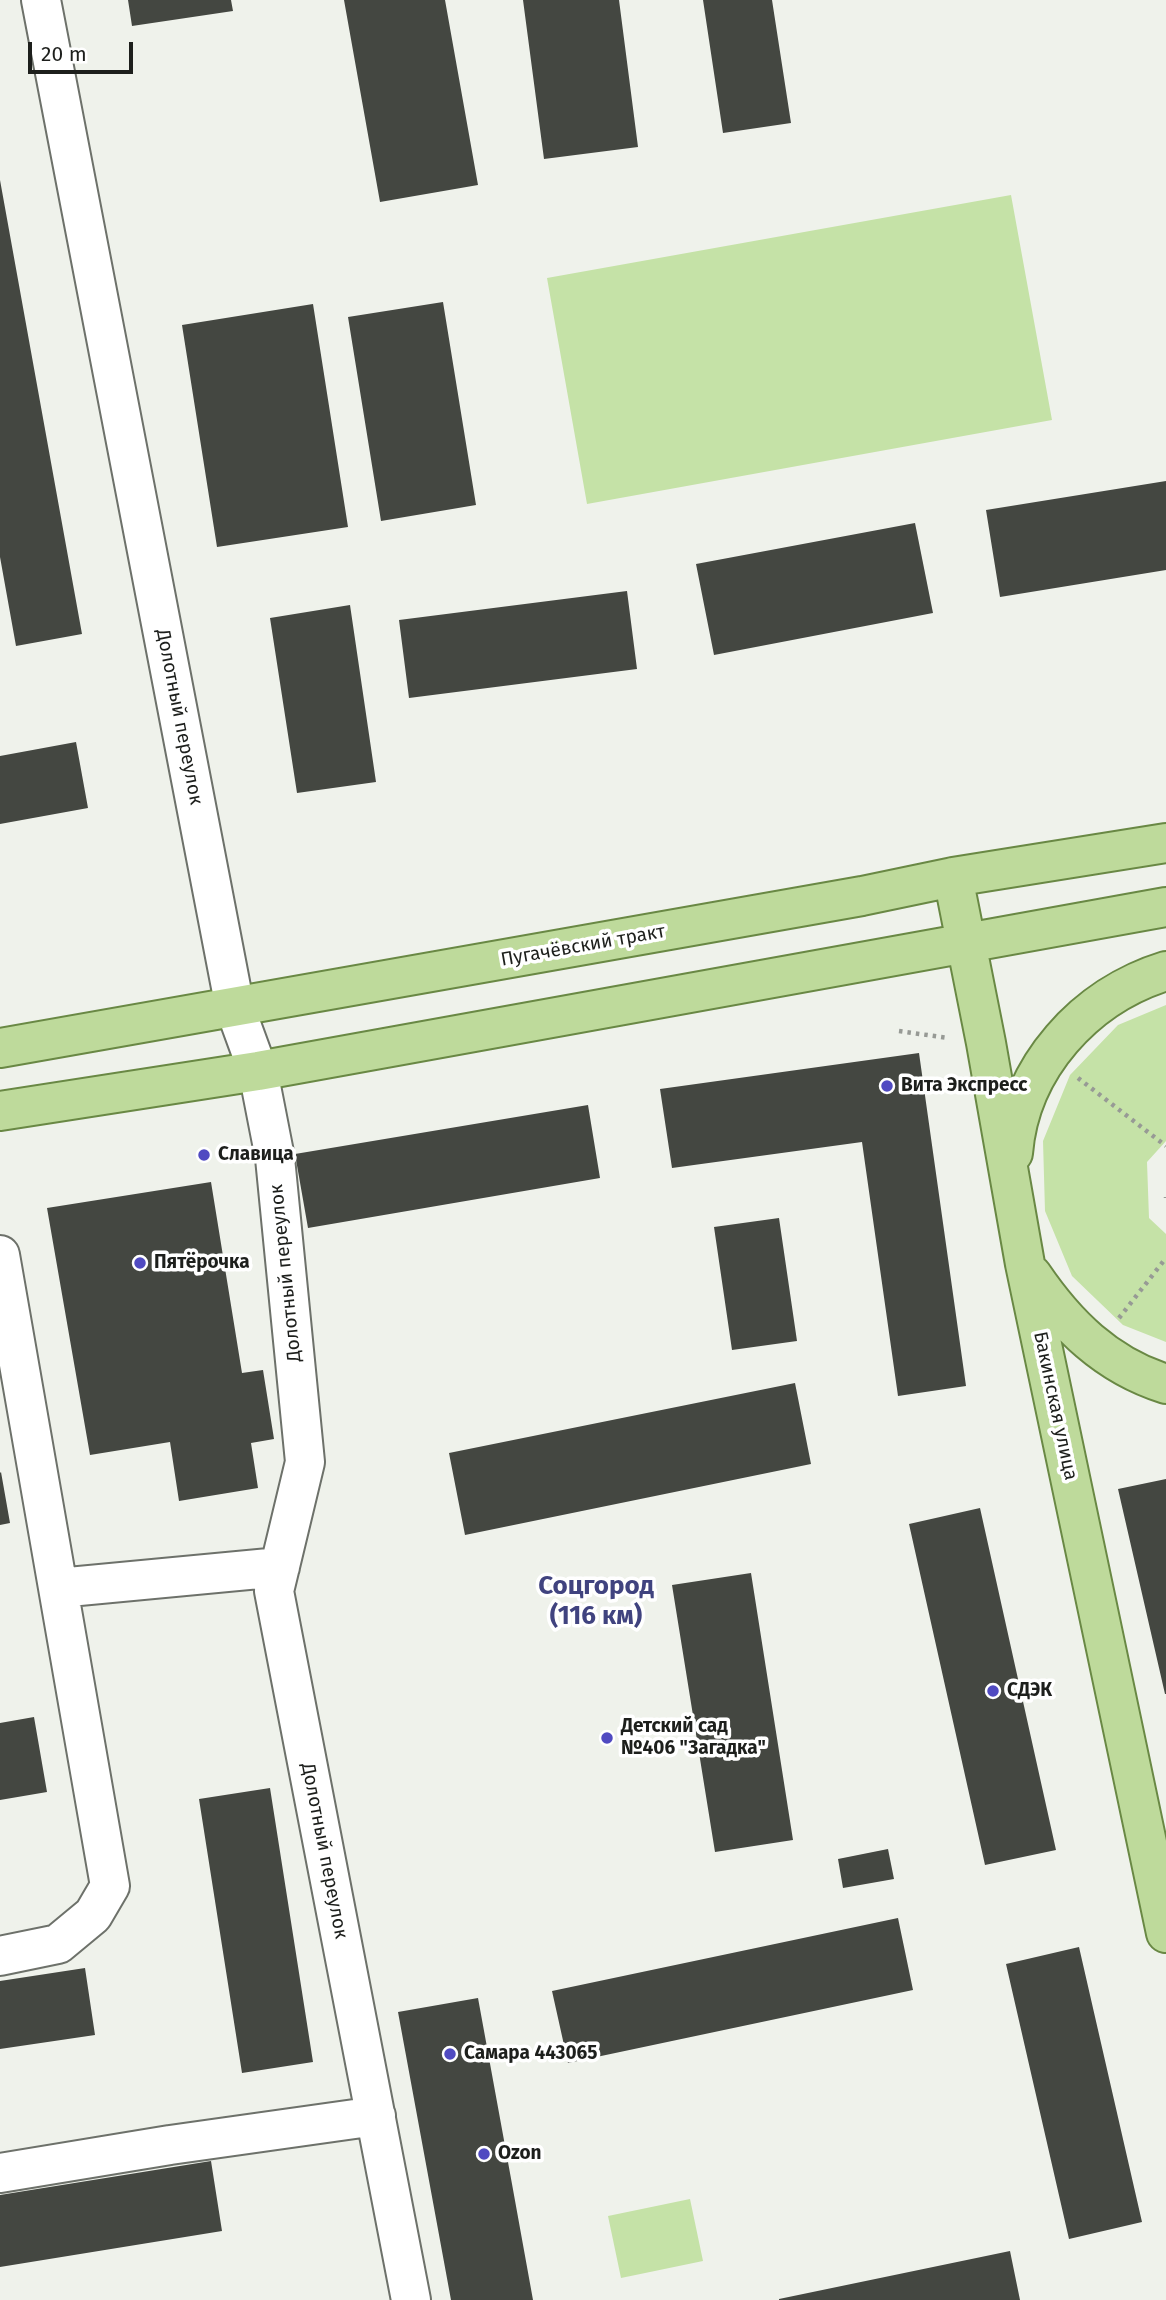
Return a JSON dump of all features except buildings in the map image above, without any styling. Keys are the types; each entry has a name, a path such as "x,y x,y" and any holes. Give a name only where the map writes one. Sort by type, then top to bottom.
{"main road":[{"name":"Пугачёвский тракт","path":"0,1048 862,896 953,877 1166,843"},
{"name":"Бакинская улица","path":"953,877 1025,1265 1160,1880 1166,1933"},
{"path":"0,1111 258,1071 1166,907"},
{"path":"1011,1179 1019,1115 1047,1057 1090,1010 1114,993 1146,977 1166,971"},
{"path":"1025,1265 1048,1299 1073,1328 1100,1351 1133,1371 1166,1384"}],"street":[{"name":"Долотный переулок","path":"41,0 235,1008 258,1071 275,1158 305,1462 274,1591 411,2300"},
{"path":"0,1255 110,1886 93,1915 58,1944 0,1956"},
{"path":"58,1588 280,1567"},
{"path":"0,2173 170,2144 376,2116"}],"path":[{"path":"1112,1328 1166,1258"}],"green space":[{"path":"1011,195 1052,420 587,504 547,278"},
{"path":"1166,1005 1166,1141 1147,1162 1149,1218 1166,1234 1166,1342 1123,1325 1072,1276 1045,1211 1043,1141 1070,1075 1118,1025"},
{"path":"690,2199 703,2261 621,2278 608,2216"}],"place":[{"name":"Вита Экспресс","path":"887,1086"},
{"name":"Славица","path":"204,1155"},
{"name":"Пятёрочка","path":"140,1263"},
{"name":"СДЭК","path":"993,1691"},
{"name":"Детский сад №406 \"Загадка\"","path":"607,1738"},
{"name":"Самара 443065","path":"450,2054"},
{"name":"Ozon","path":"484,2154"}],"district":[{"name":"Соцгород (116 км)","path":"596,1602"}]}
